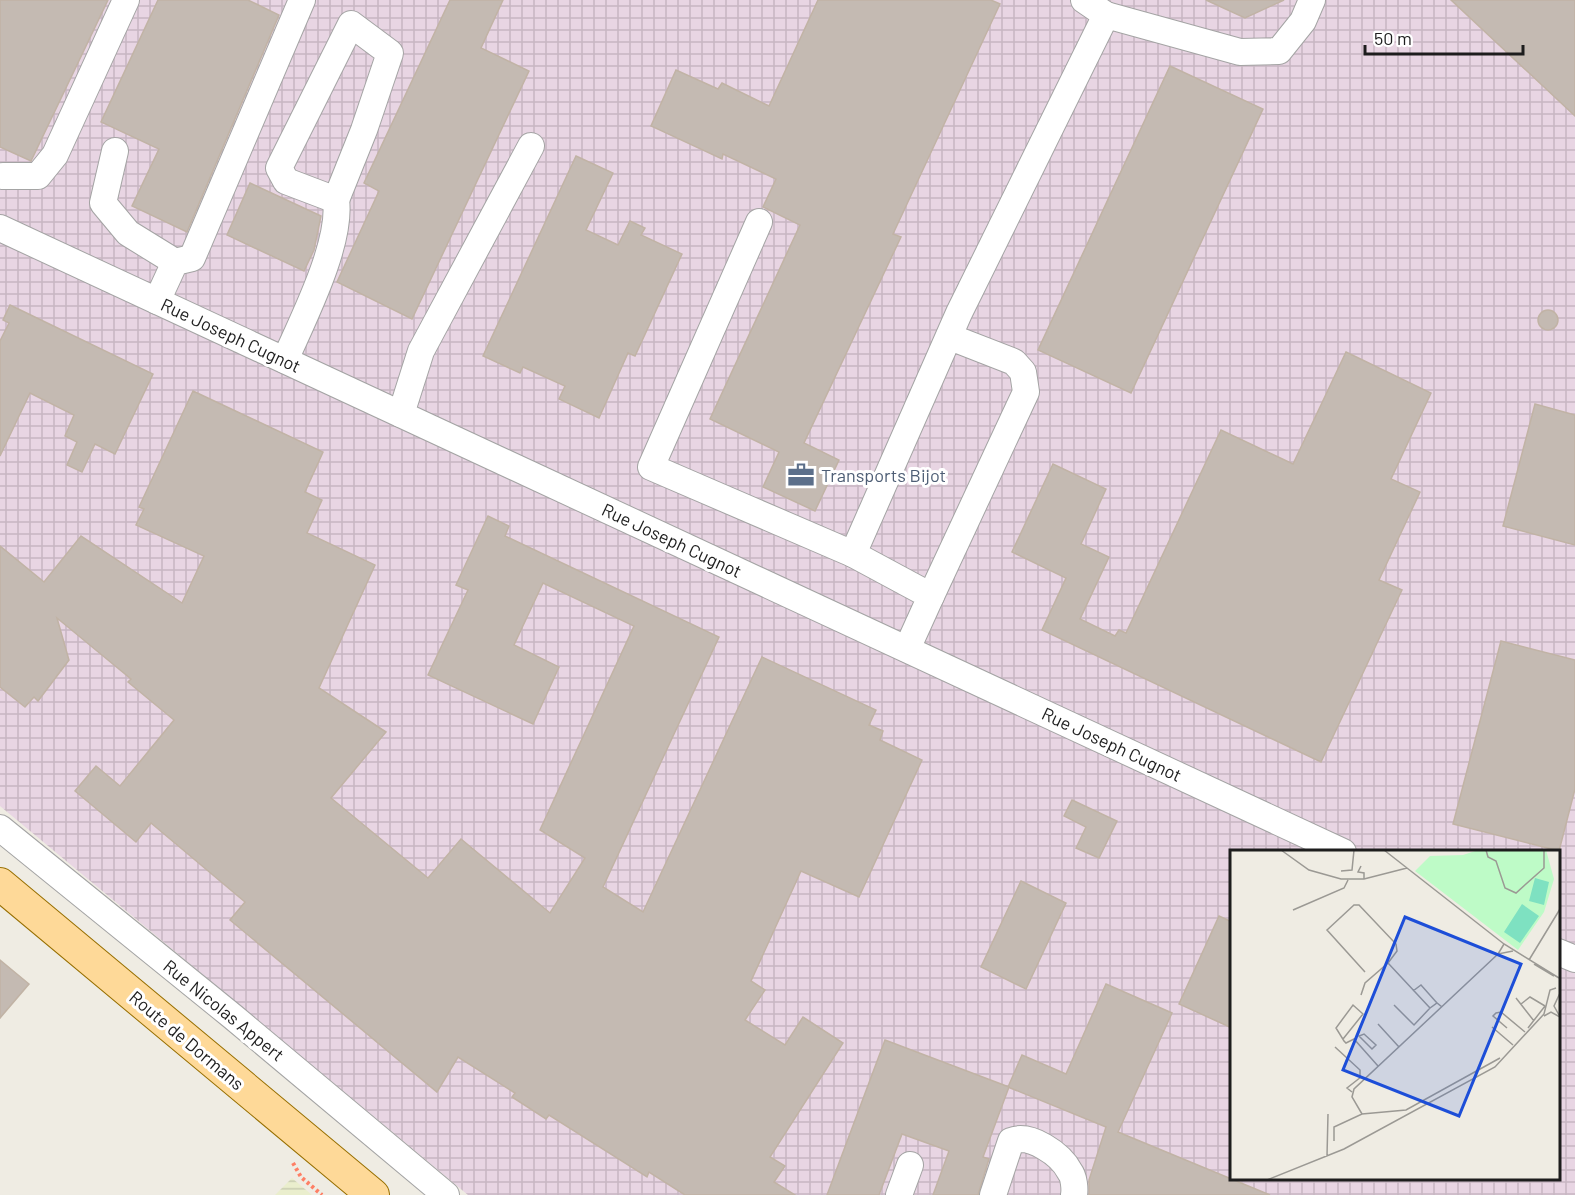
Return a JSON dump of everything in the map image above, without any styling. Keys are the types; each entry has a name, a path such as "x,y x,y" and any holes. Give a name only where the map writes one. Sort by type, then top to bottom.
{"main road":[{"name":"Route de Dormans","path":"0,884 373,1195"}],"street":[{"path":"1,178 38,176 56,155 126,0"},
{"path":"115,152 103,203 128,233 175,262 192,258 302,0"},
{"path":"1084,0 1106,15 1240,52 1279,51 1303,21 1312,0"},
{"path":"853,554 950,337 1106,15"},
{"path":"285,360 330,250 339,217 336,200 364,130 390,53 351,24 279,168 286,181 336,200"},
{"path":"401,414 421,351 531,146"},
{"path":"759,222 651,467 853,554 931,596"},
{"name":"Rue Joseph Cugnot","path":"0,228 1339,850"},
{"path":"157,301 175,262"},
{"path":"907,649 1026,392 1023,372 1014,362 950,337"},
{"name":"Rue Nicolas Appert","path":"0,828 232,1016 446,1195"},
{"path":"1560,953 1575,959"},
{"path":"993,1195 1011,1141 1017,1138 1030,1141 1051,1151 1071,1172 1074,1195"},
{"path":"899,1195 910,1165"}],"shaded area":[{"path":"0,0 1575,0 1575,1195 468,1195 0,806"}],"green space":[{"path":"292,1178 312,1195 275,1195"}],"building":[{"path":"0,0 108,0 31,161 0,147"},
{"path":"158,0 248,0 279,15 187,232 132,206 159,149 101,122"},
{"path":"450,0 503,0 481,48 529,71 412,319 337,282 379,191 364,183"},
{"path":"818,0 991,0 1000,4 893,234 901,237 804,443 839,460 815,511 763,487 779,452 710,419 800,225 763,207 776,179 723,154 722,159 651,126 676,70 718,89 722,83 769,106"},
{"path":"1206,0 1284,0 1245,18"},
{"path":"1451,0 1575,0 1575,116"},
{"path":"1170,66 1263,109 1131,393 1038,350"},
{"path":"576,156 613,173 586,230 618,245 630,221 645,228 641,235 682,254 635,356 628,353 599,418 559,399 565,386 523,367 520,373 483,356"},
{"path":"250,183 321,216 314,250 304,271 227,235"},
{"path":"10,305 153,374 115,454 95,444 82,472 67,465 77,442 65,436 74,415 30,393 0,456 0,341 9,323 3,320"},
{"path":"1548,310 1555,313 1558,320 1555,327 1548,330 1541,327 1538,320 1541,313"},
{"path":"1346,352 1431,393 1391,479 1420,492 1379,580 1402,590 1321,762 1042,630 1066,578 1012,552 1053,464 1106,489 1081,544 1109,557 1080,619 1115,636 1119,630 1126,633 1221,430 1293,464"},
{"path":"193,391 323,452 305,492 322,500 307,533 375,565 319,688 386,732 331,798 428,878 461,839 550,913 585,858 540,830 634,626 543,583 514,645 559,667 533,724 428,675 468,590 456,585 488,516 509,526 505,536 719,637 603,887 643,912 762,657 876,710 869,725 883,731 880,740 922,760 859,897 801,871 751,981 765,990 745,1020 785,1045 803,1017 843,1043 770,1157 785,1166 774,1182 795,1195 685,1195 649,1172 647,1177 549,1115 546,1119 512,1097 515,1093 458,1057 437,1092 230,920 245,902 151,823 136,842 75,791 96,766 120,786 174,720 128,682 131,679 57,618 69,660 38,701 34,697 25,707 0,687 0,546 44,582 81,536 182,603 204,556 136,525 144,509 139,507"},
{"path":"1535,404 1575,415 1575,545 1503,526"},
{"path":"1501,641 1575,660 1575,789 1559,850 1453,824"},
{"path":"1072,800 1117,821 1099,858 1076,848 1086,827 1064,816"},
{"path":"1021,881 1066,903 1026,989 981,967"},
{"path":"1219,916 1230,921 1230,1027 1179,1004"},
{"path":"0,960 29,984 0,1018"},
{"path":"1106,984 1172,1013 1118,1132 1270,1195 1089,1195 1089,1180 1106,1127 1008,1087 1022,1055 1066,1074"},
{"path":"885,1040 1009,1087 983,1157 989,1159 978,1195 933,1195 949,1151 902,1134 879,1195 827,1195"}],"place":[{"name":"Transports Bijot","path":"801,475"}]}
